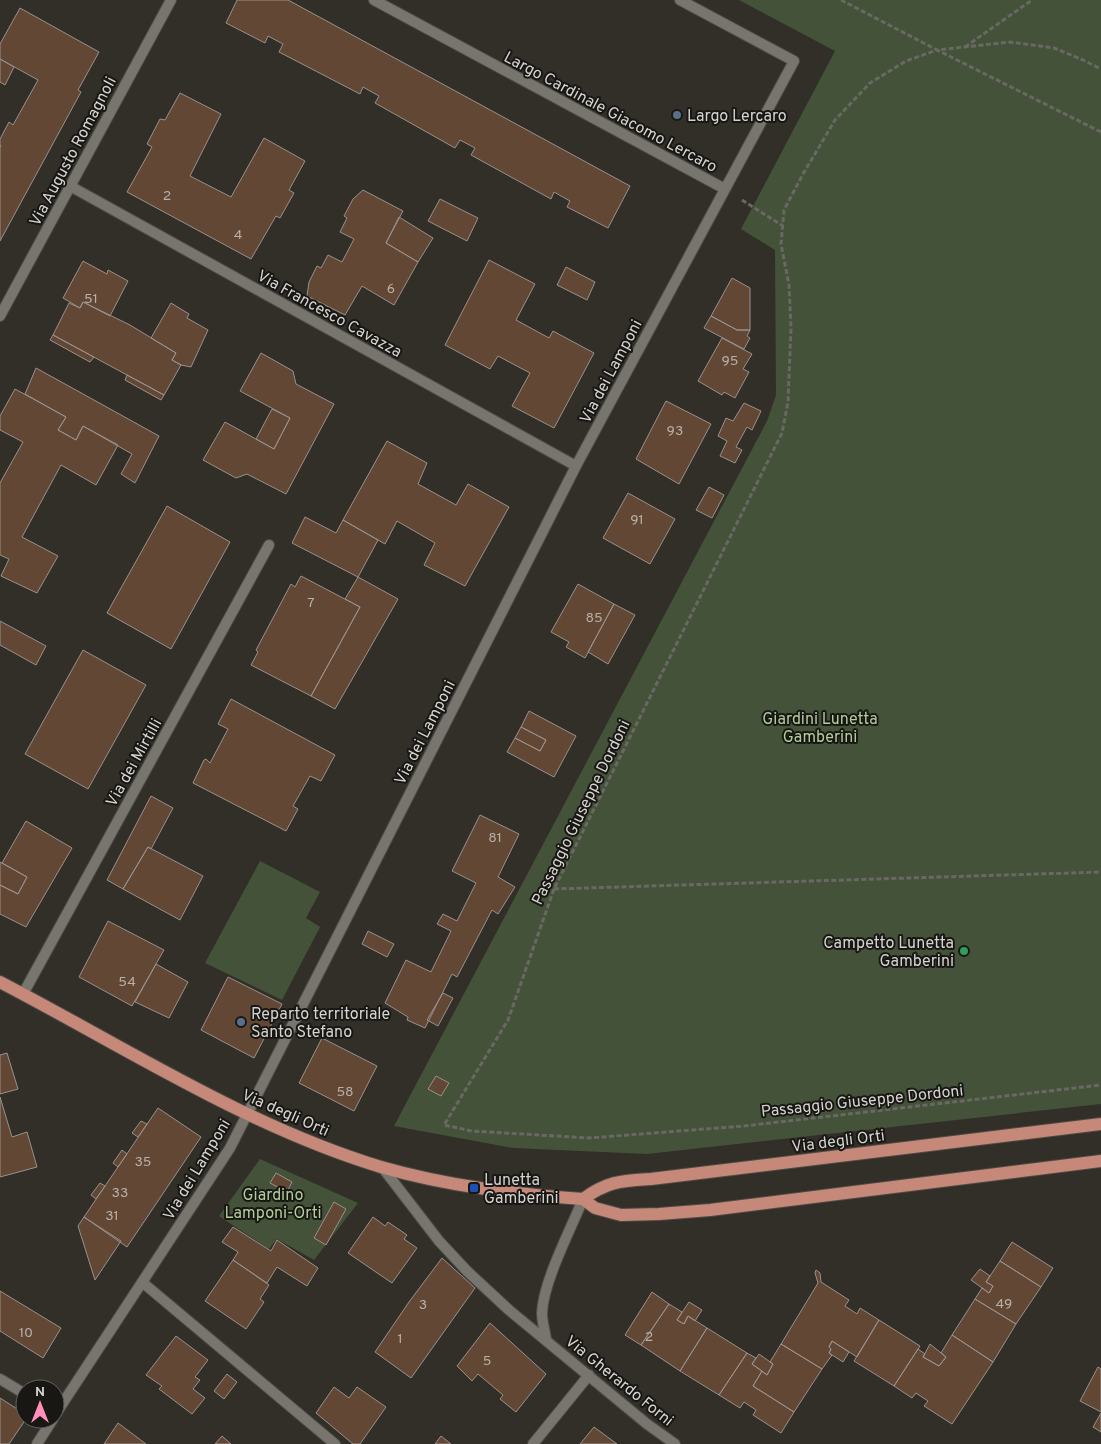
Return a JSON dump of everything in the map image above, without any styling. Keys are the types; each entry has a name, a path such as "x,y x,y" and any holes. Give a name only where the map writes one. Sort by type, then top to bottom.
{"main road":[{"name":"Via degli Orti","path":"0,982 220,1100 305,1140 382,1167 474,1188 583,1199 595,1208 621,1215 710,1210 1101,1161"},
{"name":"Via degli Orti","path":"583,1199 610,1183 621,1181 661,1178 1101,1124"}],"street":[{"name":"Via Augusto Romagnoli","path":"0,316 171,0"},
{"name":"Largo Cardinale Giacomo Lercaro","path":"374,0 725,189 794,61 680,0"},
{"name":"Via Francesco Cavazza","path":"70,186 576,466"},
{"name":"Via dei Lamponi","path":"65,1400 230,1148 576,466 725,189"},
{"name":"Via dei Mirtilli","path":"23,994 270,545"},
{"name":"Via Gherardo Forni","path":"382,1167 439,1242 467,1271 509,1310 647,1424 675,1444"},
{"name":"Via Gherardo Forni","path":"546,1340 542,1313 544,1299 552,1273 583,1199"},
{"path":"142,1282 335,1444"},
{"path":"533,1444 589,1375"},
{"path":"0,1379 15,1388"},
{"name":"Via dei Lamponi","path":"37,1444 46,1429"}],"path":[{"path":"841,0 1101,132"},
{"path":"964,48 1032,0"},
{"name":"Passaggio Giuseppe Dordoni","path":"1101,69 1054,48 1010,42 937,50 906,61 870,83 835,120 784,210 781,244 789,285 791,328 788,402 782,433 554,889 508,1020 444,1125 472,1131 589,1138 744,1126 1101,1085"},
{"path":"725,189 783,226"},
{"path":"554,889 1101,872"}],"green space":[{"name":"Giardini Lunetta Gamberini","path":"739,0 1101,0 1101,1104 647,1154 513,1148 394,1126 767,421 776,395 775,250 741,229 835,51"},
{"path":"260,861 320,892 306,918 320,927 282,1000 205,963"},
{"name":"Giardino Lamponi-Orti","path":"260,1159 358,1203 314,1260 277,1239 269,1249 219,1216"}],"building":[{"path":"237,0 288,0 630,186 608,228 567,207 570,201 554,192 551,199 471,155 475,148 460,140 455,148 375,103 379,96 363,87 360,94 279,52 283,44 268,36 265,43 226,23"},
{"path":"20,8 99,52 78,90 81,92 0,241 0,139 9,122 13,125 38,80 0,59 0,44"},
{"path":"0,59 14,67 5,85 0,82"},
{"path":"180,93 221,114 190,176 231,197 264,138 305,161 289,190 294,193 280,218 276,216 251,259 127,192 152,147 147,144 160,119 165,120"},
{"path":"363,190 403,211 386,243 418,262 394,305 362,286 345,315 307,296 309,282 317,266 321,268 328,255 342,262 354,239 340,232 347,218 344,216 353,199"},
{"path":"440,199 478,218 467,241 428,221"},
{"path":"399,217 433,238 418,262 386,243"},
{"path":"489,260 535,284 516,320 549,338 553,331 594,353 554,428 512,406 530,373 498,356 490,369 445,345"},
{"path":"83,261 107,274 108,270 128,281 110,316 83,302 80,308 63,298"},
{"path":"566,267 595,282 587,300 557,285"},
{"path":"732,278 750,288 750,330 737,330 711,316"},
{"path":"83,302 130,325 176,353 172,360 181,365 164,395 53,335 69,303 80,308"},
{"path":"171,303 189,314 187,318 208,330 191,367 181,365 172,360 176,353 151,338"},
{"path":"711,316 737,330 750,330 747,336 750,338 744,349 704,328"},
{"path":"53,335 94,357 90,362 50,340"},
{"path":"722,338 752,354 743,369 749,372 735,398 724,392 722,395 698,381"},
{"path":"261,353 293,371 296,384 334,404 286,494 247,474 236,478 203,460 225,422 274,449 290,418 240,391"},
{"path":"36,368 159,436 135,483 121,474 132,454 83,426 76,440 58,430 66,417 25,394"},
{"path":"127,375 164,395 161,400 125,380"},
{"path":"15,389 66,417 58,430 76,440 83,426 118,445 96,485 61,465 22,537 58,556 37,593 1,576 9,559 0,555 0,483 23,442 0,430 0,416"},
{"path":"666,401 711,424 679,484 636,459"},
{"path":"744,403 761,411 752,430 747,427 736,447 742,450 735,463 720,456 727,441 718,436 726,418 733,421"},
{"path":"272,409 290,418 274,449 256,439"},
{"path":"387,441 427,463 418,484 456,505 468,484 509,507 465,586 424,565 435,543 397,521 385,544 343,520"},
{"path":"709,487 724,495 712,518 696,510"},
{"path":"628,493 675,519 650,564 603,538"},
{"path":"167,506 230,542 171,649 107,613"},
{"path":"305,517 336,533 343,520 378,540 358,577 292,543"},
{"path":"301,576 360,607 311,696 251,665 258,652 256,650 291,584 295,587"},
{"path":"358,577 398,599 335,709 311,696 360,607 345,599"},
{"path":"578,584 614,604 585,658 566,647 569,642 551,632"},
{"path":"614,604 635,615 608,664 588,652"},
{"path":"0,621 46,646 36,665 0,645"},
{"path":"83,650 146,685 88,789 25,754"},
{"path":"231,699 335,755 321,781 310,776 293,806 298,809 286,831 193,783 204,760 206,759 210,763 228,729 218,724"},
{"path":"529,711 576,736 554,777 507,752 515,738 540,751 546,740 521,727"},
{"path":"521,727 546,740 540,751 515,738"},
{"path":"151,796 173,808 151,849 148,847 123,889 107,880"},
{"path":"480,815 519,834 498,877 515,887 498,914 492,910 457,977 452,974 425,1028 407,1020 408,1017 385,1003 406,960 431,972 451,931 437,924 443,914 457,921 476,883 452,871"},
{"path":"26,821 72,848 26,927 0,914 0,885 18,894 27,877 2,863"},
{"path":"148,847 203,876 180,920 123,889"},
{"path":"0,862 27,877 18,894 0,885"},
{"path":"108,921 164,950 132,1006 79,977"},
{"path":"368,931 394,944 387,957 362,944"},
{"path":"156,964 188,982 169,1018 135,1002"},
{"path":"228,977 282,1004 254,1058 201,1030"},
{"path":"443,993 453,998 438,1026 427,1020"},
{"path":"322,1038 377,1066 354,1111 299,1083"},
{"path":"7,1053 18,1089 0,1094 0,1055"},
{"path":"436,1076 449,1083 441,1096 428,1089"},
{"path":"0,1097 12,1137 27,1132 37,1167 0,1177"},
{"path":"158,1108 201,1137 127,1247 84,1217"},
{"path":"141,1121 147,1124 138,1137 132,1133"},
{"path":"122,1150 127,1154 118,1167 113,1163"},
{"path":"276,1173 292,1182 287,1192 270,1183"},
{"path":"100,1183 105,1186 96,1199 91,1195"},
{"path":"334,1202 346,1209 326,1245 314,1238"},
{"path":"84,1217 121,1241 95,1280 78,1226"},
{"path":"373,1217 385,1226 388,1222 407,1235 404,1239 417,1248 392,1283 348,1253"},
{"path":"233,1227 271,1251 277,1240 318,1268 307,1286 277,1267 267,1283 233,1260 238,1252 222,1242"},
{"path":"1012,1242 1053,1268 1041,1287 1000,1261"},
{"path":"442,1258 475,1288 411,1378 375,1352"},
{"path":"233,1260 269,1285 260,1299 264,1302 246,1329 205,1301"},
{"path":"1000,1261 1041,1287 1016,1324 975,1299 982,1288 989,1293 993,1286 986,1282"},
{"path":"980,1269 990,1276 986,1282 993,1286 989,1293 971,1280"},
{"path":"816,1270 820,1273 821,1282 849,1300 845,1306 857,1314 860,1308 879,1320 857,1357 832,1341 829,1353 832,1355 822,1369 781,1344 818,1283"},
{"path":"0,1291 61,1328 43,1358 0,1331"},
{"path":"652,1292 669,1304 641,1345 625,1335"},
{"path":"975,1299 1016,1324 993,1362 952,1335"},
{"path":"689,1302 702,1310 695,1321 688,1316 684,1324 677,1320"},
{"path":"669,1304 682,1312 677,1320 684,1324 688,1316 707,1328 680,1371 641,1345"},
{"path":"879,1320 920,1346 894,1386 854,1361"},
{"path":"490,1323 546,1374 516,1412 500,1399 503,1395 478,1374 472,1381 457,1366"},
{"path":"707,1328 747,1353 719,1395 680,1371"},
{"path":"952,1335 993,1362 952,1424 924,1406 928,1401 916,1393 912,1398 894,1386 918,1349 925,1354 923,1357 939,1366 946,1357 941,1353"},
{"path":"176,1336 208,1360 195,1377 200,1380 193,1389 205,1398 192,1414 159,1389 162,1386 146,1375"},
{"path":"832,1341 849,1352 843,1362 829,1353"},
{"path":"781,1344 822,1369 794,1412 753,1386 762,1371 767,1375 773,1364 770,1362"},
{"path":"930,1344 946,1357 939,1366 923,1357"},
{"path":"747,1353 756,1358 752,1364 762,1371 753,1386 794,1412 781,1433 753,1415 756,1410 744,1402 740,1408 719,1395"},
{"path":"759,1354 773,1364 767,1375 752,1364"},
{"path":"1098,1367 1101,1369 1101,1412 1080,1401"},
{"path":"227,1374 237,1382 224,1399 214,1391"},
{"path":"334,1387 349,1398 357,1387 386,1407 360,1444 353,1444 316,1413"},
{"path":"0,1398 15,1408 15,1429 19,1429 9,1444 0,1444"},
{"path":"1101,1413 1101,1432 1093,1427"},
{"path":"118,1423 146,1444 104,1444"},
{"path":"594,1427 617,1444 580,1444"},
{"path":"222,1436 231,1444 215,1444"},
{"path":"441,1436 451,1444 435,1444"}],"place":[{"name":"Largo Lercaro","path":"677,115"},
{"name":"Campetto Lunetta Gamberini","path":"964,951"},
{"name":"Reparto territoriale Santo Stefano","path":"241,1022"},
{"name":"Lunetta Gamberini","path":"474,1188"}]}
